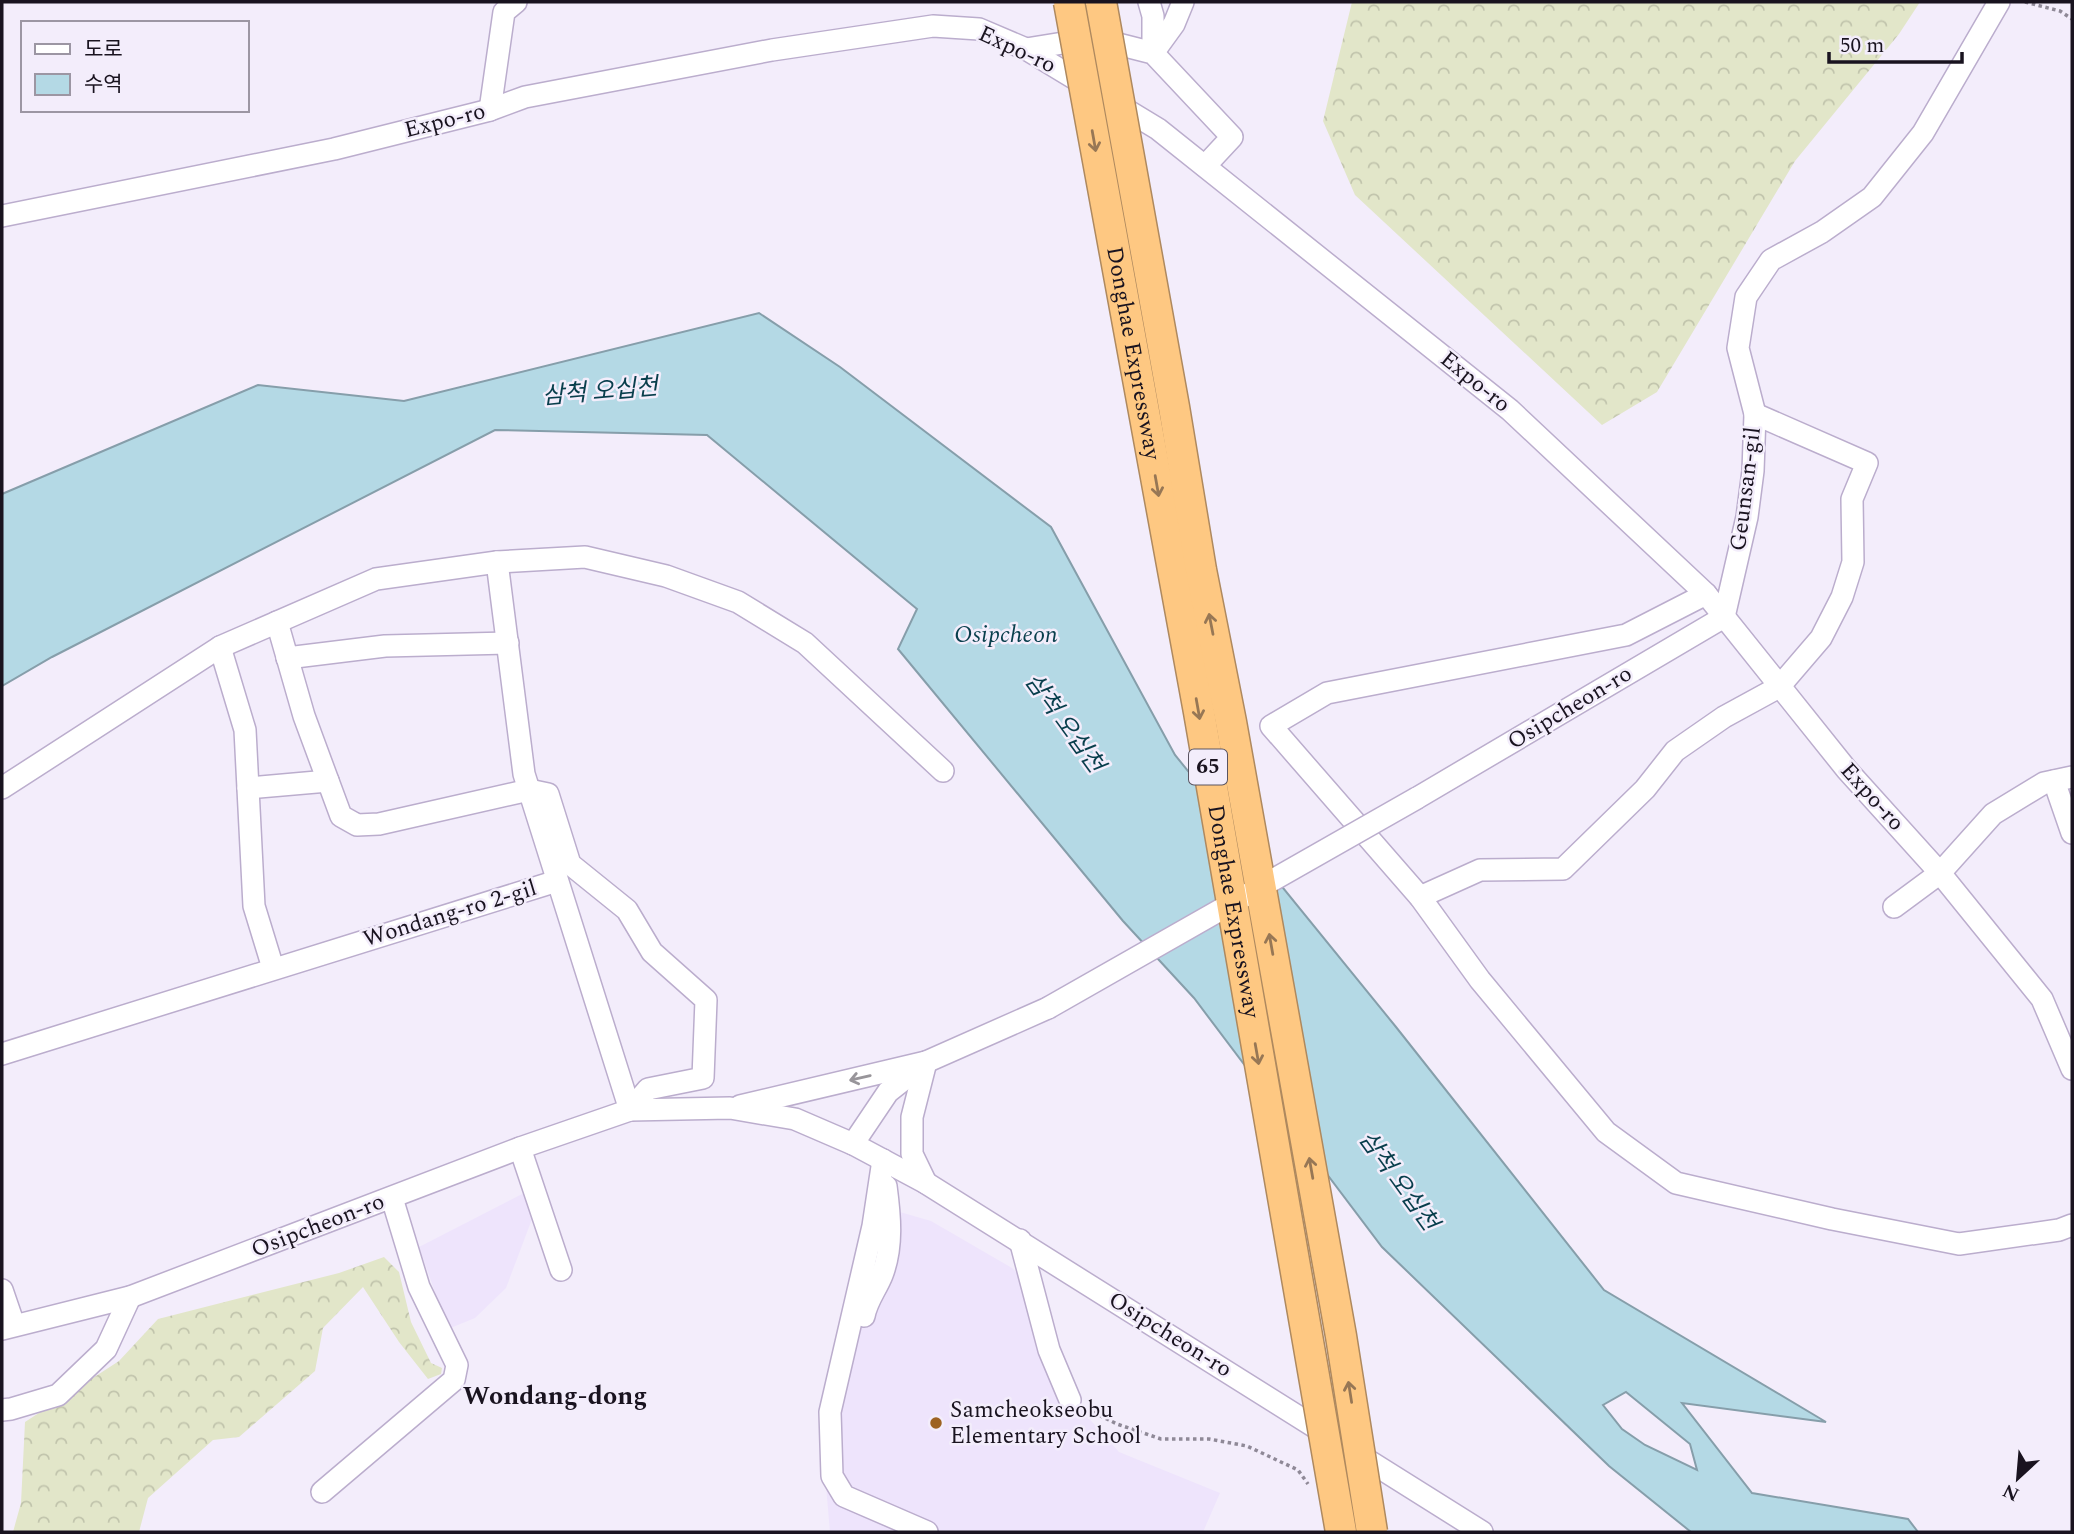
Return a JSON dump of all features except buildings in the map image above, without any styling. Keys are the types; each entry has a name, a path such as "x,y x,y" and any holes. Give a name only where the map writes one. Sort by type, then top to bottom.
{"highway":[{"name":"Donghae Expressway","path":"1069,2 1199,712 1341,1532"},
{"name":"Donghae Expressway","path":"1101,2 1172,394 1200,570 1231,722 1339,1324 1372,1532"}],"street":[{"path":"490,110 504,12 516,2"},
{"path":"1085,2 1094,38"},
{"path":"1149,2 1153,16 1153,53"},
{"path":"1153,53 1174,24 1183,2"},
{"name":"Geunsan-gil","path":"1724,617 1747,517 1753,471 1755,414 1738,348 1746,297 1770,260 1822,232 1872,197 1923,133 1999,2"},
{"name":"Expo-ro","path":"2,216 334,149 490,110 525,97 772,50 933,26 979,29 1026,49 1158,129 1510,410 1706,594 1847,769 1940,873 2042,999 2072,1069"},
{"path":"1026,49 1094,38 1153,53 1232,136 1205,166"},
{"path":"1420,897 1480,870 1563,869 1645,789 1675,751 1724,718 1779,687 1821,638 1842,597 1853,562 1852,499 1867,463 1755,414"},
{"path":"2,788 220,647 376,579 497,562 584,557 666,576 738,602 804,643 943,771"},
{"name":"Wondang-ro 2-gil","path":"2,1054 557,881 524,774 497,562"},
{"path":"1706,594 1626,635 1327,693 1271,726 1420,897 1480,980 1606,1132 1676,1183 1832,1219 1959,1244 2059,1230 2072,1225"},
{"name":"Osipcheon-ro","path":"926,1062 1048,1007 1417,798 1724,617"},
{"path":"277,622 304,716 341,816 357,825 379,824 529,790 548,794 570,864 627,910 652,953 706,1000 703,1078 648,1089 630,1110"},
{"path":"288,658 385,646 508,643"},
{"path":"220,647 245,730 254,906 274,968"},
{"path":"1894,907 1940,873 1993,814 2044,783 2063,779 2072,833"},
{"path":"248,788 328,780"},
{"path":"557,881 630,1110"},
{"path":"730,1108 926,1062"},
{"path":"853,1144 888,1092 926,1062"},
{"path":"926,1062 912,1117 912,1154 926,1183"},
{"name":"Osipcheon-ro","path":"8,1327 130,1297 520,1148 630,1110 730,1108 795,1119 853,1144 926,1183 1482,1532"},
{"path":"520,1148 561,1270"},
{"path":"845,1402 867,1301 882,1275 892,1225 883,1160"},
{"path":"883,1160 873,1226 830,1412 832,1476 844,1496 928,1532"},
{"path":"322,1492 454,1380 457,1365 419,1287 392,1198"},
{"path":"1020,1240 1049,1350 1070,1400"},
{"path":"2,1290 8,1327"},
{"path":"2,1410 58,1395 106,1349 130,1297"}],"path":[{"path":"2025,2 2060,11 2072,19"},
{"path":"1070,1400 1116,1424 1161,1439 1209,1439 1247,1446 1298,1469 1312,1490"}],"shaded area":[{"path":"528,1191 535,1211 506,1288 475,1318 448,1329 419,1247"},
{"path":"893,1210 931,1221 1012,1268 1023,1279 1043,1367 1119,1452 1220,1493 1203,1532 830,1532 825,1474 847,1315"}],"green space":[{"path":"1352,2 1920,2 1899,34 1795,161 1657,392 1602,425 1355,195 1323,121"},
{"path":"384,1257 399,1272 411,1322 431,1363 442,1368 441,1374 428,1379 399,1342 363,1287 323,1328 315,1371 239,1437 213,1440 148,1498 139,1532 13,1532 21,1503 25,1422 119,1361 158,1319 339,1273"}],"water":[{"name":"Osipcheon","path":"759,313 840,367 1051,527 1175,755 1396,1027 1604,1290 1826,1422 1682,1403 1752,1493 1908,1519 1918,1532 1691,1532 1609,1466 1382,1247 1194,998 1123,921 898,649 917,609 707,435 495,430 52,657 2,686 2,494 258,385 404,401","holes":["1626,1392 1690,1444 1697,1470 1645,1445 1622,1429 1603,1405"]}],"place":[{"name":"Samcheokseobu Elementary School","path":"936,1423"}],"district":[{"name":"Wondang-dong","path":"555,1396"}],"water label":[{"name":"삼척 오십천","path":"600,392"},
{"name":"삼척 오십천","path":"1064,723"},
{"name":"삼척 오십천","path":"1398,1181"}]}
